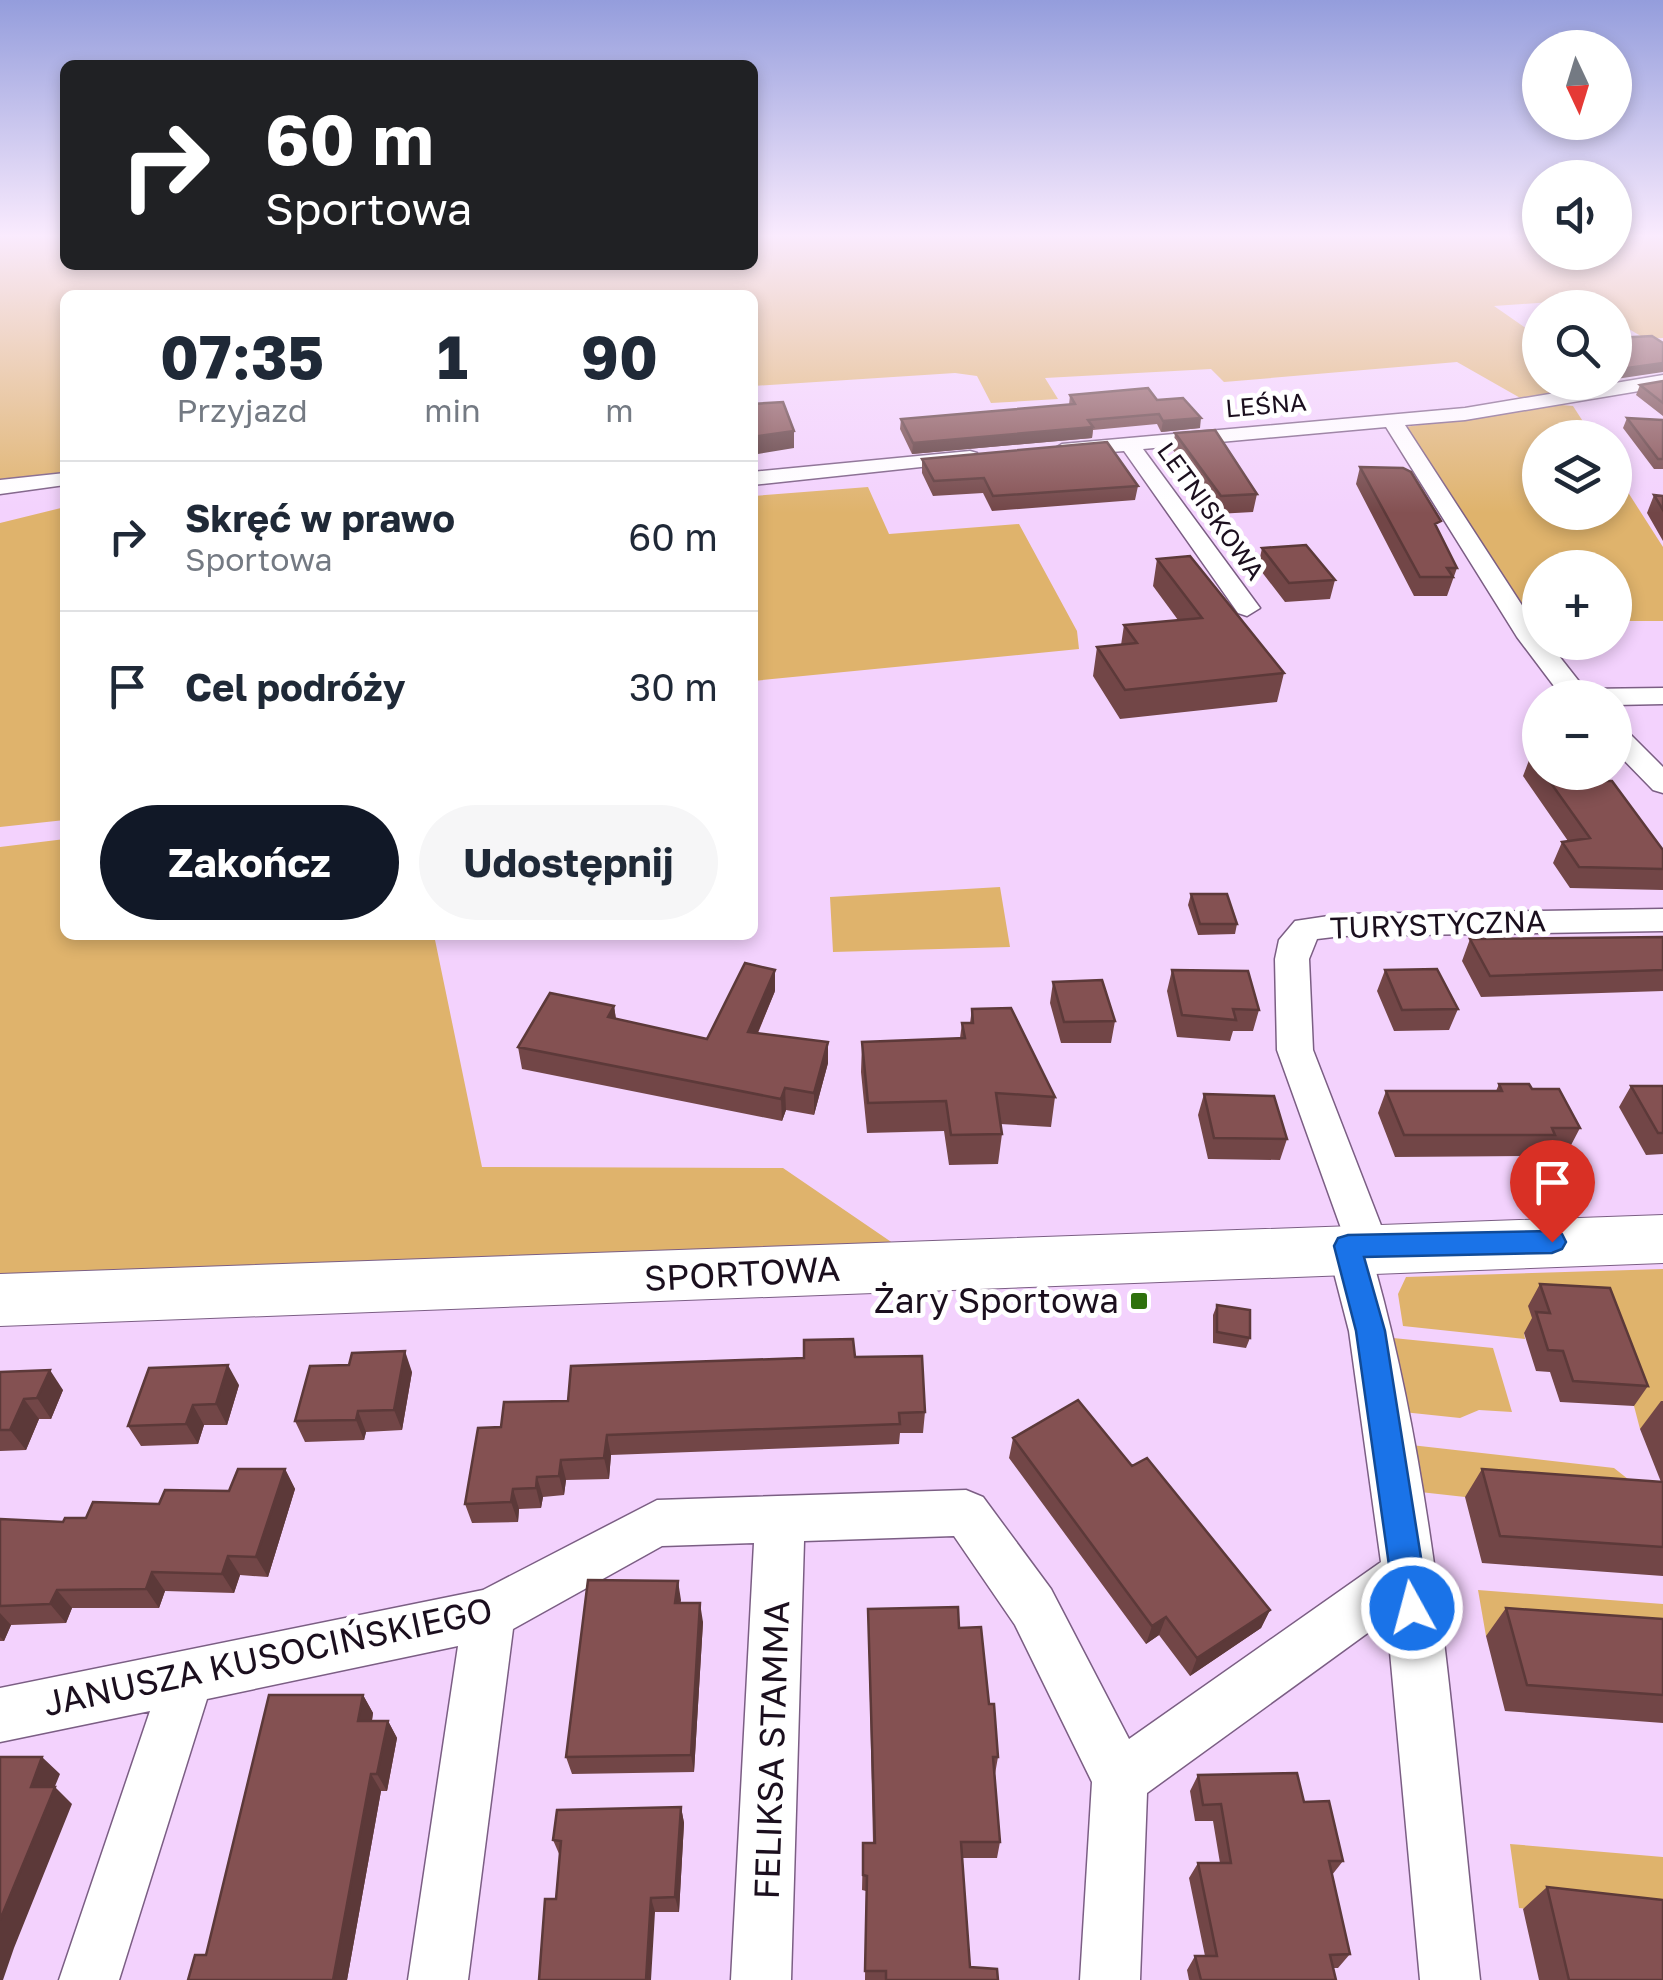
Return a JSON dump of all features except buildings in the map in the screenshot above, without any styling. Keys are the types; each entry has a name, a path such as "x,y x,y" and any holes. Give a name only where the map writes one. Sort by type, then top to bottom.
{"street":[{"name":"LEŚNA","path":"1038,452 1392,421 1663,381"},
{"path":"1392,421 1530,637 1564,680"},
{"name":"LETNISKOWA","path":"1130,445 1247,608"},
{"path":"758,477 984,456"},
{"path":"0,487 60,481"},
{"path":"1632,696 1663,696"},
{"path":"1632,752 1663,784"},
{"name":"TURYSTYCZNA","path":"1358,1246 1294,1050 1292,960 1296,940 1307,929 1342,925 1663,920"},
{"name":"SPORTOWA","path":"0,1300 427,1288 1358,1246 1663,1240"},
{"path":"1358,1246 1408,1574 1450,1980"},
{"name":"JANUSZA KUSOCIŃSKIEGO","path":"0,1715 489,1614 658,1523 966,1513 1033,1607 1120,1779 1110,1980"},
{"name":"FELIKSA STAMMA","path":"761,1980 780,1519"},
{"path":"1120,1779 1408,1574"},
{"path":"438,1980 489,1614"},
{"path":"89,1980 188,1676"}],"shaded area":[{"path":"0,328 60,328 60,474 0,480"},
{"path":"758,328 1522,328 1522,399 1457,362 1224,382 1211,369 1045,378 1058,399 991,403 977,376 955,373 758,386"},
{"path":"1632,328 1663,328 1663,338 1646,339"},
{"path":"1573,406 1582,420 1522,420 1522,530 1632,530 1632,499 1663,547 1663,621 1632,621 1632,550 1522,550 1522,606 1405,427"},
{"path":"868,487 889,534 1019,524 1077,631 1079,649 758,681 758,496"},
{"path":"60,508 60,821 0,827 0,523"},
{"path":"60,840 60,940 435,940 482,1167 783,1168 903,1250 0,1283 0,847"},
{"path":"1000,887 1010,947 833,952 830,897"},
{"path":"1663,1269 1663,1430 1640,1429 1634,1406 1537,1334 1524,1333 1525,1339 1403,1326 1398,1294 1406,1277"},
{"path":"1393,1338 1493,1348 1512,1412 1479,1410 1460,1418 1403,1412"},
{"path":"1411,1445 1614,1468 1633,1483 1465,1497 1420,1492"},
{"path":"1478,1590 1663,1604 1663,1648 1486,1636"},
{"path":"1510,1844 1663,1857 1663,1924 1519,1908"}],"place":[{"name":"Żary Sportowa","path":"1139,1301"}],"route":[{"path":"1412,1608 1370,1331 1348,1246 1552,1242"}]}
